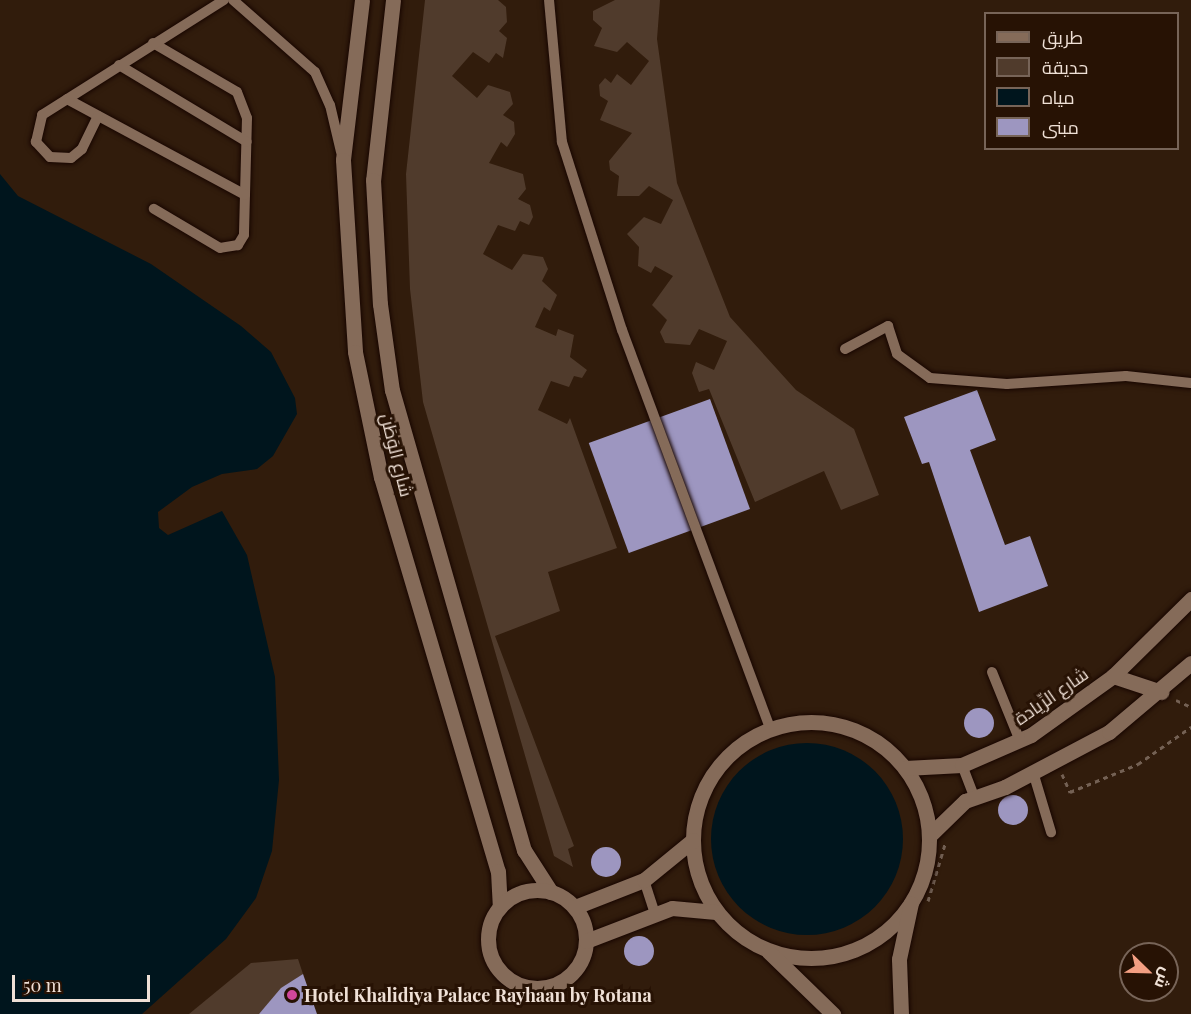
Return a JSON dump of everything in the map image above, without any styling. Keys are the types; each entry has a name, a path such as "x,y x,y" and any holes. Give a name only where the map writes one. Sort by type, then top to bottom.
{"street":[{"name":"شارع الوَطَن","path":"362,0 343,160 346,273 362,396 498,871 500,907"},
{"name":"شارع الوَطَن","path":"393,0 374,180 380,304 392,390 524,850 551,892"},
{"name":"شارع الرِّيادة","path":"905,768 962,765 1020,741 1113,676 1191,599"},
{"path":"930,835 974,796 1033,772 1109,732 1161,692 1191,663"},
{"path":"1113,676 1161,692"},
{"path":"833,1014 768,951 716,912 695,866 693,840 695,816 714,773 739,747 770,729 812,722 854,729 905,768 922,799 930,835 928,859 918,907 899,959 901,1014"},
{"path":"575,907 644,880 693,840"},
{"path":"524,891 551,892 575,907 586,941 582,961 567,979 543,988 517,984 491,956 489,930 500,907 524,891"},
{"path":"586,941 655,914 680,907 716,912"},
{"path":"768,951 814,959 859,949 918,907"}],"lane":[{"path":"98,116 77,154 50,157 36,142 35,128 42,115 224,0"},
{"path":"233,0 315,72 330,105 343,160"},
{"path":"549,0 562,142 622,330 770,729"},
{"path":"153,43 237,93 247,111 244,235 232,248 220,248 154,209"},
{"path":"119,65 247,142"},
{"path":"67,99 245,195"},
{"path":"845,349 888,326 897,354 930,378 1007,384 1126,376 1191,384"},
{"path":"992,672 1020,741"},
{"path":"962,765 974,796"},
{"path":"1033,772 1051,832"},
{"path":"644,880 655,914"}],"path":[{"path":"1056,761 1070,792 1138,764 1191,726"},
{"path":"918,907 939,875 946,835"}],"green space":[{"path":"425,0 498,0 506,7 507,22 499,31 507,38 503,58 496,53 489,63 473,52 452,76 477,98 488,85 510,92 513,104 503,115 514,122 515,134 507,147 501,142 489,163 523,174 526,189 518,199 530,205 533,217 529,225 520,221 515,231 498,225 483,254 512,270 523,254 543,257 548,269 542,281 557,295 550,311 544,307 535,327 556,336 558,329 574,335 570,357 587,370 582,378 574,376 569,387 551,381 538,410 567,424 570,418 617,548 548,572 560,611 495,636 574,846 568,849 573,867 554,856 423,402 410,289 406,174"},
{"path":"615,0 660,0 657,39 677,183 730,317 796,390 854,429 879,495 841,510 824,471 755,502 709,389 699,392 692,373 696,362 714,370 727,341 699,329 690,345 665,343 660,332 667,320 652,305 673,276 655,266 651,273 638,266 639,247 627,234 644,217 661,224 673,200 649,186 639,196 617,196 619,176 610,170 609,161 632,133 600,120 608,101 600,96 599,85 605,78 611,83 617,74 631,85 649,61 627,42 617,52 594,46 602,28 593,20 593,11"},
{"path":"298,959 303,974 259,1014 189,1014 251,963"}],"water":[{"path":"0,174 18,196 151,264 241,326 271,352 295,398 297,414 273,456 257,469 222,474 192,487 158,512 159,528 168,535 222,511 247,555 275,677 279,780 272,851 256,898 226,939 142,1014 0,1014"},
{"path":"798,743 816,743 844,750 861,759 875,771 887,785 896,802 903,839 896,876 887,893 875,907 861,919 844,928 816,935 798,935 770,928 753,919 727,893 715,867 711,848 711,830 718,802 727,785 753,759 779,747"}],"building":[{"path":"977,390 996,440 970,450 1005,545 1030,536 1048,586 979,612 929,462 922,464 904,417"},
{"path":"710,399 750,509 629,553 589,443"},
{"path":"979,708 985,709 993,717 993,729 985,737 979,738 973,737 965,729 964,723 965,717 973,709"},
{"path":"1013,795 1019,796 1027,804 1027,816 1019,824 1013,825 1007,824 999,816 998,810 999,804 1007,796"},
{"path":"606,847 612,848 620,856 620,868 612,876 606,877 600,876 592,868 591,862 592,856 600,848"},
{"path":"639,936 645,937 653,945 653,957 645,965 639,966 633,965 625,957 624,951 625,945 633,937"},
{"name":"Hotel Khalidiya Palace Rayhaan by Rotana","path":"303,974 317,1014 259,1014 281,988"}],"place":[{"name":"Hotel Khalidiya Palace Rayhaan by Rotana","path":"292,995"}]}
